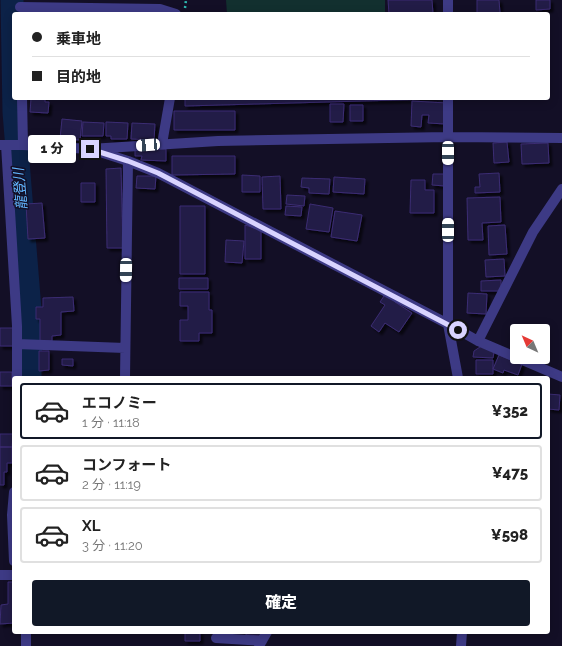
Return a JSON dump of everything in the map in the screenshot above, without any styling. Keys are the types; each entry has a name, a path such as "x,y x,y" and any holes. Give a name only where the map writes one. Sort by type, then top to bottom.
{"street":[{"path":"448,0 448,12"},
{"path":"20,7 160,9 170,12"},
{"path":"22,100 23,145"},
{"path":"162,144 170,100"},
{"path":"448,100 448,324 458,376"},
{"path":"17,376 17,344 3,145 90,149 218,141 448,137 562,138"},
{"path":"90,149 128,161 165,177 478,341 560,375"},
{"path":"125,376 128,161"},
{"path":"478,341 533,232 562,189"},
{"path":"17,344 125,348"},
{"path":"0,575 12,575"},
{"path":"26,634 26,646"},
{"path":"461,646 462,634"},
{"path":"216,639 263,640"}],"green space":[{"path":"226,0 385,0 385,12 227,12"}],"building":[{"path":"388,0 432,0 433,12 389,12"},
{"path":"477,0 499,0 500,12 477,12"},
{"path":"536,0 550,0 550,9 536,10"},
{"path":"31,100 45,100 45,102 49,102 48,113 30,112"},
{"path":"185,100 398,100 185,106"},
{"path":"412,101 447,103 446,124 428,123 429,115 422,115 421,127 411,126"},
{"path":"330,104 344,104 343,122 330,122"},
{"path":"350,105 363,105 363,121 350,121"},
{"path":"174,111 235,111 235,130 174,130"},
{"path":"62,119 82,121 80,140 60,139"},
{"path":"83,122 104,123 103,136 82,136"},
{"path":"106,122 128,123 127,139 111,139 111,136 106,136"},
{"path":"132,123 155,124 154,140 131,139"},
{"path":"507,142 509,162 494,163 493,143"},
{"path":"548,143 549,163 522,164 521,144"},
{"path":"135,148 166,149 166,161 141,160 142,156 135,156"},
{"path":"172,156 235,156 235,174 172,175"},
{"path":"121,168 123,248 107,248 106,169"},
{"path":"499,173 500,192 475,193 475,187 480,187 479,174"},
{"path":"433,174 445,174 445,186 432,185"},
{"path":"242,175 260,176 260,192 242,192"},
{"path":"137,176 156,176 155,189 136,188"},
{"path":"280,176 281,209 263,209 262,177"},
{"path":"334,177 365,179 364,194 333,192"},
{"path":"302,178 330,179 329,194 309,193 309,188 301,187"},
{"path":"411,180 425,180 425,190 434,190 434,213 410,213"},
{"path":"81,183 95,183 95,202 81,202"},
{"path":"287,195 305,196 304,206 286,204"},
{"path":"500,197 501,222 482,223 483,240 468,240 467,198"},
{"path":"42,203 45,238 28,239 26,204"},
{"path":"310,204 333,208 329,232 306,229"},
{"path":"180,206 205,206 205,274 180,274"},
{"path":"286,206 302,207 301,216 285,215"},
{"path":"335,211 362,215 357,241 331,237"},
{"path":"245,225 261,230 261,259 245,259"},
{"path":"505,225 507,254 489,255 488,226"},
{"path":"226,240 244,241 242,263 225,262"},
{"path":"504,259 505,276 486,277 485,260"},
{"path":"179,278 208,278 208,289 179,289"},
{"path":"501,280 501,291 481,291 481,281"},
{"path":"180,292 209,292 209,310 212,310 212,333 199,333 199,341 180,341 180,320 188,320 188,306 180,306"},
{"path":"386,293 395,302 412,313 399,332 385,323 379,332 371,326 385,305 380,302"},
{"path":"468,293 487,294 486,314 467,313"},
{"path":"73,297 74,311 61,312 61,335 52,336 52,341 40,341 40,319 36,319 36,307 43,307 43,298"},
{"path":"0,328 14,328 14,346 0,346"},
{"path":"483,345 494,352 493,358 473,357 474,351"},
{"path":"39,351 49,351 49,370 39,371"},
{"path":"499,355 510,359 510,364 522,364 518,375 504,370 503,373 493,369"},
{"path":"62,359 73,359 73,366 62,365"},
{"path":"476,360 493,360 493,374 476,374"},
{"path":"0,372 12,372 12,386 0,386"},
{"path":"550,394 560,395 559,410 550,409"},
{"path":"0,434 12,434 12,447 0,447"},
{"path":"0,447 12,447 12,463 7,463 7,472 4,472 4,485 0,485"},
{"path":"8,582 12,582 12,623 0,624 1,605 8,604"},
{"path":"185,634 200,634 200,641 185,641"},
{"path":"261,634 261,636 246,635"}],"waterway":[{"name":"龍登川","path":"12,0 12,12"},
{"name":"龍登川","path":"14,100 31,322 30,376"}],"route":[{"path":"90,149 128,161 158,173 458,330"}]}
